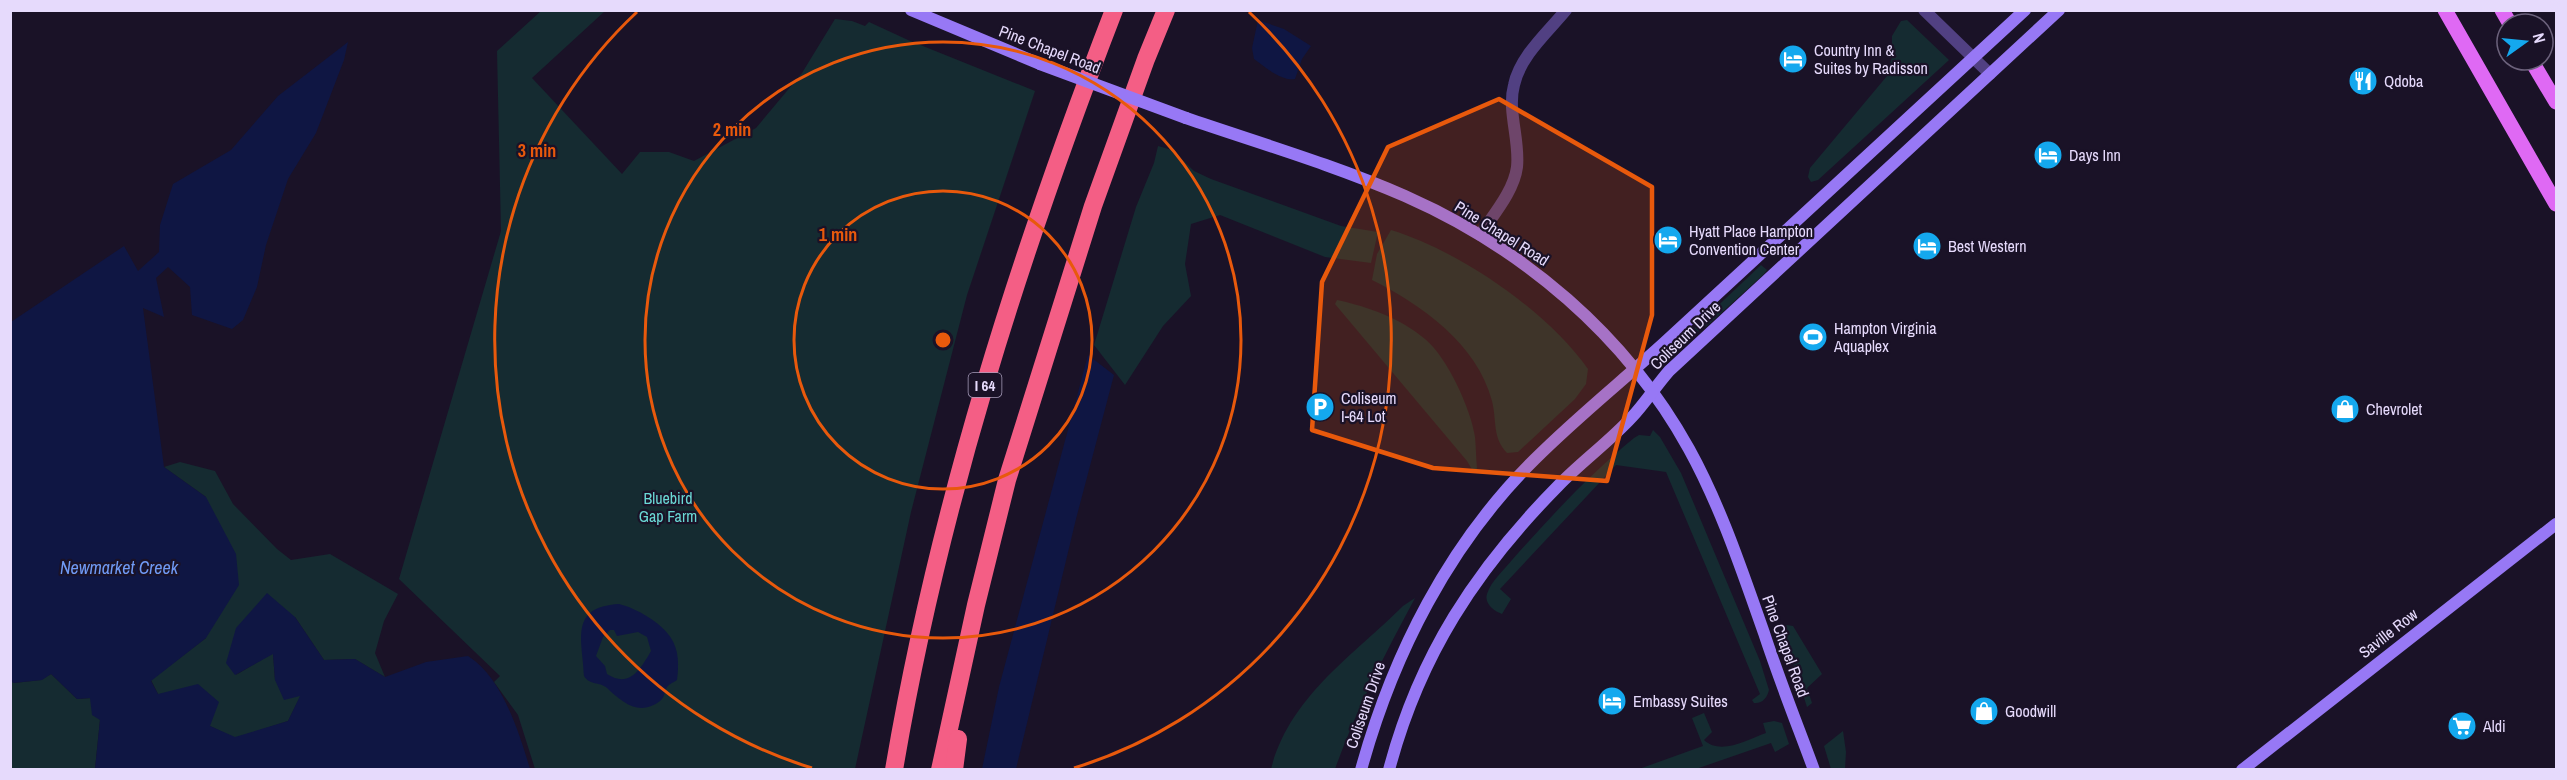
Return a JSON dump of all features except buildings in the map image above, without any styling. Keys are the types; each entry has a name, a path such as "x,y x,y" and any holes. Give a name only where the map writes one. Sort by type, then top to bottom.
{"highway":[{"name":"I 64","path":"894,770 937,563 978,410 1046,191 1114,10"},
{"path":"940,770 976,604 1007,480 1093,206 1146,58 1166,10"},
{"path":"954,770 976,604"}],"main road":[{"path":"2445,10 2556,204"},
{"path":"2538,72 2556,102"}],"street":[{"name":"Pine Chapel Road","path":"911,10 1040,64 1406,197 1480,235 1552,284 1594,323 1634,369 1680,434 1706,484 1737,560 1814,770"},
{"path":"1480,235 1515,177 1517,157 1512,95 1517,76 1530,54 1566,10"},
{"path":"1924,10 1990,74"},
{"name":"Coliseum Drive","path":"1361,770 1381,703 1397,663 1423,610 1458,553 1503,494 1534,459 2025,10"},
{"name":"Coliseum Drive","path":"1389,770 1404,722 1434,651 1452,616 1482,572 1558,485 1629,420 1669,371 2059,10"},
{"name":"Saville Row","path":"2242,770 2556,524"}],"highlighted area":[{"path":"1499,99 1652,187 1652,315 1607,481 1433,468 1312,430 1322,282 1388,147"}],"green space":[{"name":"Bluebird Gap Farm","path":"541,11 605,11 532,78 622,174 640,152 669,152 694,161 756,128 802,73 835,19 852,21 865,26 869,22 1035,91 967,295 911,512 855,769 535,769 518,715 494,682 500,676 399,579 501,231 497,51"},
{"path":"1907,20 1949,60 1818,180 1811,182 1808,177 1810,168 1887,76 1892,57 1892,36 1901,21"},
{"path":"1158,146 1172,150 1194,171 1211,179 1341,226 1378,232 1371,263 1325,257 1220,215 1191,224 1185,264 1191,296 1163,326 1125,385 1094,345 1136,207 1154,163"},
{"path":"1391,230 1445,252 1500,286 1550,326 1571,347 1588,369 1586,384 1575,399 1518,452 1507,453 1502,447 1497,435 1492,401 1485,380 1461,344 1445,328 1410,301 1372,280 1377,254"},
{"path":"1761,265 1767,270 1764,274 1708,325 1670,351"},
{"path":"1337,300 1395,319 1433,347 1457,384 1469,412 1475,437 1477,469 1473,471 1335,304"},
{"path":"1653,430 1660,437 1681,473 1760,661 1769,690 1759,703 1754,703 1752,700 1760,694 1666,472 1616,465 1500,589 1511,599 1502,614 1488,604 1487,594 1495,580 1571,496 1634,438 1639,435 1650,436"},
{"path":"180,462 215,471 233,504 277,549 291,560 330,554 398,594 384,621 375,653 385,677 355,659 324,660 295,617 236,675 273,653 275,680 301,695 288,721 235,738 210,726 158,694 151,680 206,638 206,497 164,467"},
{"path":"1415,598 1382,661 1335,769 1271,769 1280,743 1308,699 1344,660 1403,606"},
{"path":"1787,625 1793,626 1822,674 1807,688 1812,703 1807,707 1782,629"},
{"path":"51,674 77,699 91,698 100,720 95,769 11,769 10,679 14,683 41,680"},
{"path":"1704,713 1712,732 1704,740 1711,745 1726,746 1743,742 1766,733 1763,723 1774,721 1782,723 1789,744 1775,752 1771,743 1696,769 1639,769 1703,746 1692,718"},
{"path":"1843,731 1846,752 1845,769 1831,769 1824,746"}],"water":[{"path":"1258,20 1284,29 1311,46 1302,59 1295,79 1279,76 1254,59 1252,48"},
{"name":"Newmarket Creek","path":"348,42 344,60 316,133 288,179 266,245 257,287 243,320 232,329 192,315 190,287 168,267 156,278 164,317 143,308 164,467 206,497 236,554 239,585 206,638 151,681 158,694 198,684 219,702 210,726 235,737 288,721 300,696 284,700 275,680 273,654 235,675 226,663 236,628 267,593 295,617 324,660 355,659 385,677 426,662 468,656 480,665 500,691 515,723 530,769 95,769 100,720 92,715 90,698 77,699 51,674 42,680 13,683 11,679 11,322 124,246 138,271 159,252 160,225 173,184 231,150 278,96"},
{"path":"1088,355 1114,375 1076,519 1016,769 982,769 999,687"},
{"path":"619,604 641,613 667,632 674,643 678,658 677,680 667,687 662,699 652,706 638,708 631,706 604,686 589,681 584,676 582,628 585,619 592,612","holes":["610,630 614,630 617,636 638,632 647,637 651,651 639,670 628,678 615,678 607,674 605,666 596,656 603,637"]}],"place":[{"name":"Country Inn & Suites by Radisson","path":"1793,59"},
{"name":"Qdoba","path":"2363,81"},
{"name":"Days Inn","path":"2048,155"},
{"name":"Hyatt Place Hampton Convention Center","path":"1668,240"},
{"name":"Best Western","path":"1927,246"},
{"name":"Hampton Virginia Aquaplex","path":"1813,337"},
{"name":"Coliseum I-64 Lot","path":"1320,407"},
{"name":"Chevrolet","path":"2345,409"},
{"name":"Embassy Suites","path":"1612,701"},
{"name":"Goodwill","path":"1984,711"},
{"name":"Aldi","path":"2462,726"}]}
